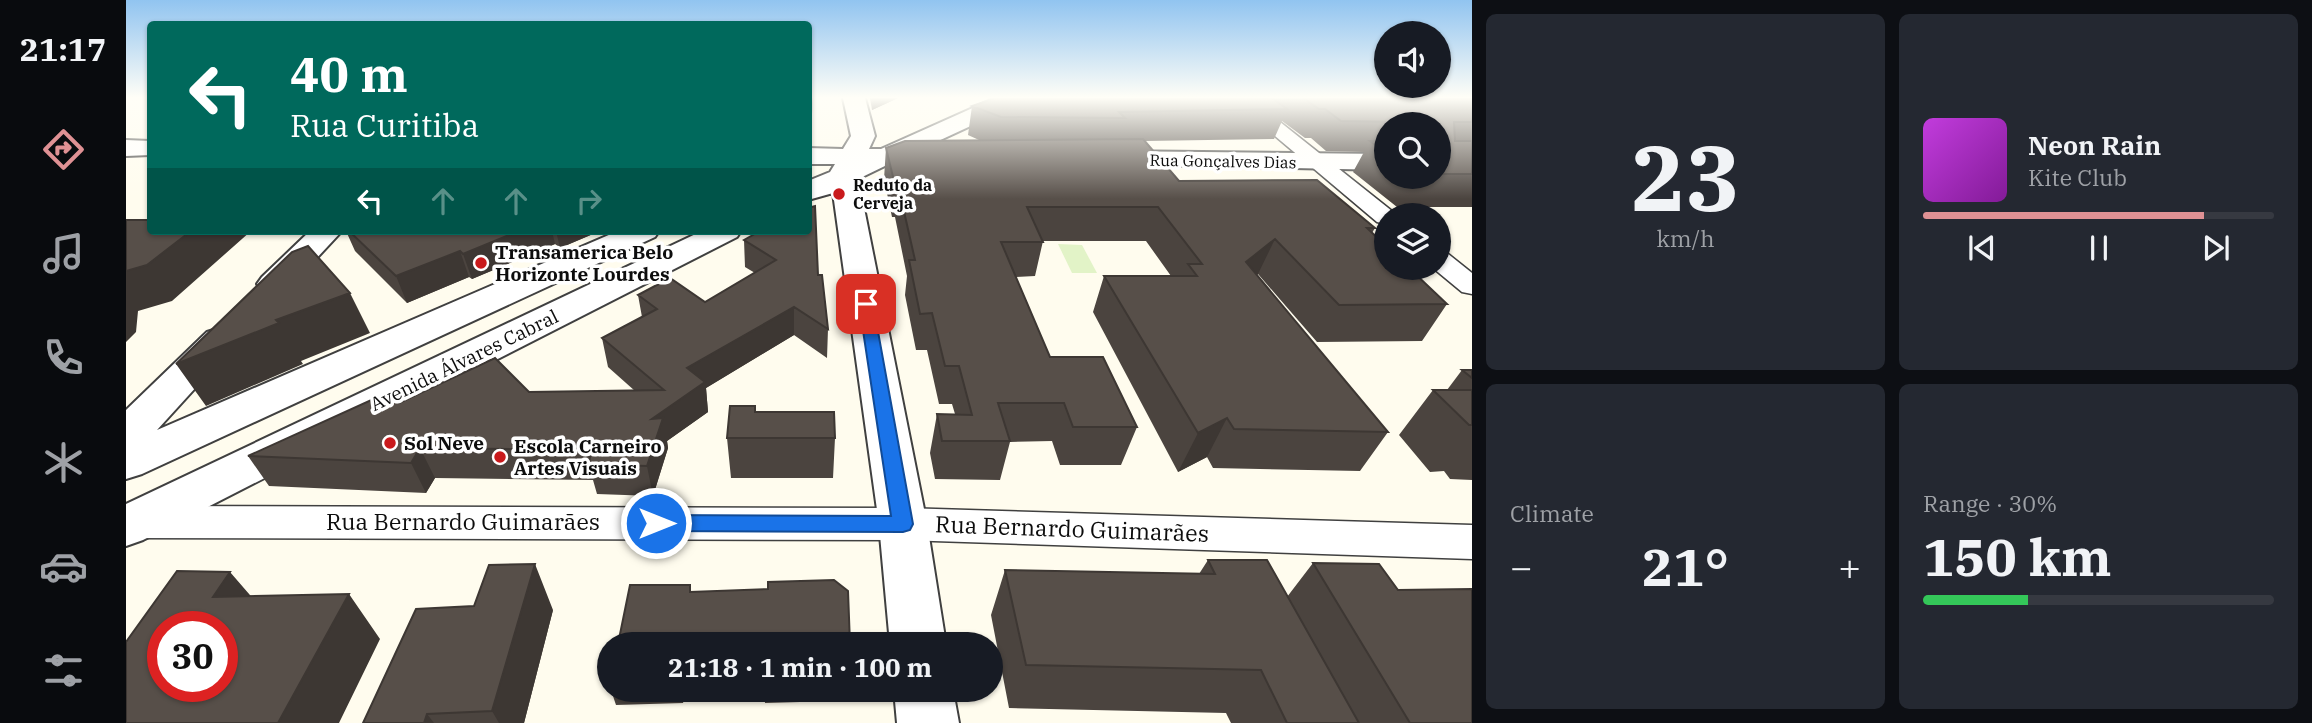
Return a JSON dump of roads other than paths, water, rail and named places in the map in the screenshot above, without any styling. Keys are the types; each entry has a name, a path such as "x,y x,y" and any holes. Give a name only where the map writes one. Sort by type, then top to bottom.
{"street":[{"path":"842,132 832,160 847,193 903,524 916,632"},
{"path":"884,156 938,132"},
{"path":"1281,132 1374,207"},
{"path":"126,148 147,148"},
{"path":"832,160 884,156 962,157"},
{"name":"Rua Gonçalves Dias","path":"1085,159 1374,162"},
{"path":"126,436 323,235"},
{"path":"126,461 635,235"},
{"name":"Avenida Álvares Cabral","path":"129,523 718,235"},
{"path":"1451,269 1472,286"},
{"name":"Rua Bernardo Guimarães","path":"129,523 903,524 1472,542"},
{"path":"925,702 928,723"}],"place":[{"name":"Reduto da Cerveja","path":"839,194"},
{"name":"Transamerica Belo Horizonte Lourdes","path":"481,263"},
{"name":"Sol Neve","path":"390,443"},
{"name":"Escola Carneiro Artes Visuais","path":"500,457"}]}
